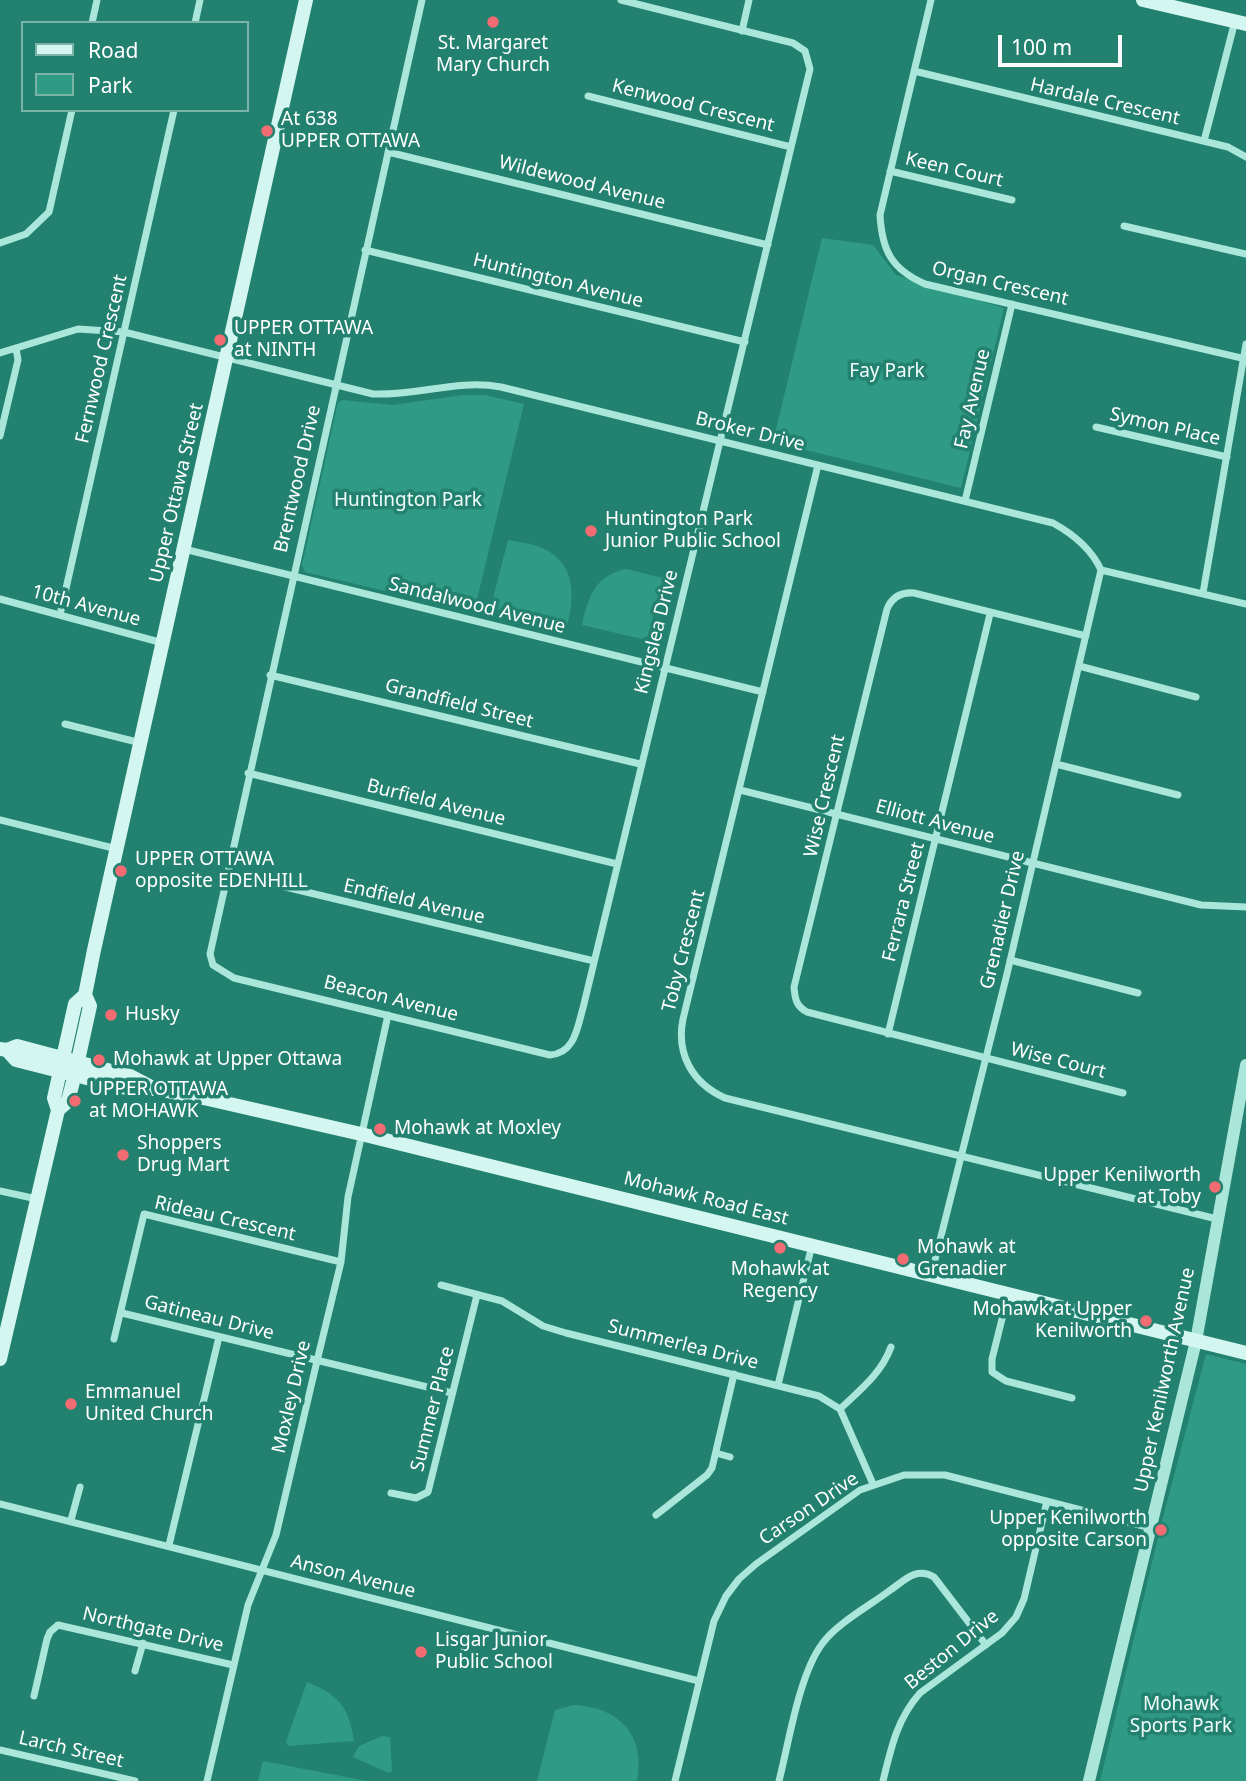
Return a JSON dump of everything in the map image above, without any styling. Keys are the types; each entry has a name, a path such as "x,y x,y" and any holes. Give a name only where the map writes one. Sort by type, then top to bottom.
{"main road":[{"name":"Upper Ottawa Street","path":"0,1359 58,1110 54,1098 61,1065 75,1004 85,995 306,0"},
{"path":"1143,0 1240,23"},
{"name":"Upper Ottawa Street","path":"58,1110 68,1101 76,1068 90,1006 85,995"},
{"name":"Mohawk Road East","path":"4,1049 17,1046 126,1088 156,1089 361,1134 1246,1353"}],"street":[{"path":"92,21 97,0"},
{"path":"195,21 200,0"},
{"name":"Brentwood Drive","path":"213,965 210,948 422,0"},
{"path":"621,0 742,31 749,0"},
{"name":"Organ Crescent","path":"931,0 880,215 882,243 894,263 905,274 925,284 1245,358"},
{"path":"1204,141 1240,23"},
{"name":"Kingslea Drive","path":"563,1052 575,1037 810,69 805,51 793,43 742,31"},
{"name":"Hardale Crescent","path":"914,71 1232,148 1246,157"},
{"name":"Kenwood Crescent","path":"588,96 791,147"},
{"path":"0,243 26,234 49,212 72,112"},
{"name":"Fernwood Crescent","path":"60,615 174,112"},
{"name":"Wildewood Avenue","path":"388,152 768,245"},
{"name":"Keen Court","path":"890,171 1012,200"},
{"path":"1124,226 1246,254"},
{"name":"Huntington Avenue","path":"365,250 745,342"},
{"name":"Fay Avenue","path":"965,501 1012,304"},
{"name":"Broker Drive","path":"0,353 78,329 124,332 366,393 385,395 419,392 447,385 486,384 1053,523 1072,533 1101,570"},
{"path":"1203,593 1246,344"},
{"path":"0,436 19,360 16,348"},
{"name":"Symon Place","path":"1096,427 1227,457"},
{"name":"Toby Crescent","path":"818,465 681,1029 682,1049 692,1072 711,1091 725,1098 1217,1219"},
{"name":"Sandalwood Avenue","path":"184,549 763,692"},
{"path":"1101,570 1246,604"},
{"name":"Grenadier Drive","path":"931,1276 1010,960 1101,570"},
{"name":"Wise Crescent","path":"985,1058 807,1012 799,1008 794,987 887,609 892,600 903,593 914,593 1086,636"},
{"name":"10th Avenue","path":"0,599 163,643"},
{"name":"Ferrara Street","path":"888,1034 990,614"},
{"path":"1079,666 1196,697"},
{"name":"Grandfield Street","path":"270,675 640,764"},
{"path":"65,724 141,743"},
{"path":"1056,764 1178,795"},
{"name":"Burfield Avenue","path":"248,774 617,864"},
{"name":"Elliott Avenue","path":"740,790 1201,905 1246,907"},
{"path":"0,820 117,849"},
{"name":"Endfield Avenue","path":"227,873 594,961"},
{"path":"1010,960 1138,993"},
{"name":"Beacon Avenue","path":"213,965 234,978 543,1054 563,1052"},
{"name":"Moxley Drive","path":"207,1781 248,1602 263,1570 277,1529 341,1262 348,1197 388,1015"},
{"name":"Wise Court","path":"985,1058 1123,1093"},
{"name":"Upper Kenilworth Avenue","path":"1089,1781 1196,1341 1246,1065"},
{"path":"0,1191 37,1199"},
{"name":"Rideau Crescent","path":"114,1339 144,1214 341,1262"},
{"path":"778,1385 811,1245"},
{"name":"Summerlea Drive","path":"441,1285 502,1301 543,1326 819,1396 840,1409"},
{"name":"Summer Place","path":"391,1493 416,1498 428,1492 477,1295"},
{"path":"1007,1295 992,1359 992,1372 1006,1381 1072,1398"},
{"name":"Gatineau Drive","path":"122,1313 452,1393"},
{"path":"169,1545 219,1337"},
{"path":"873,1484 840,1409 877,1373 885,1363 891,1347"},
{"path":"656,1515 708,1474 716,1453 734,1374"},
{"path":"716,1453 730,1457"},
{"name":"Carson Drive","path":"675,1781 716,1615 734,1584 756,1564 860,1490 904,1475 945,1475 1152,1528"},
{"path":"71,1521 80,1487"},
{"name":"Beston Drive","path":"883,1781 898,1724 909,1705 920,1693 1009,1626 1019,1613 1047,1501"},
{"name":"Anson Avenue","path":"0,1504 699,1681"},
{"path":"779,1781 806,1674 814,1654 827,1637 904,1580 918,1573 934,1577 986,1645"},
{"name":"Northgate Drive","path":"34,1696 47,1639 58,1625 233,1665"},
{"path":"135,1671 143,1643"},
{"name":"Larch Street","path":"0,1750 106,1777 135,1781"}],"green space":[{"name":"Fay Park","path":"822,238 873,245 896,275 1004,308 961,488 773,442"},
{"name":"Huntington Park","path":"463,395 485,395 524,404 474,612 305,572 302,565 338,402 343,400 393,405"},
{"path":"508,540 538,546 561,561 570,580 571,603 567,625 495,609 492,602"},
{"path":"626,569 663,578 648,636 642,639 582,625 595,588 607,576"},
{"name":"Mohawk Sports Park","path":"1206,1354 1246,1364 1246,1781 1100,1781 1161,1525"},
{"path":"307,1682 335,1697 341,1704 349,1719 354,1741 288,1746 286,1742"},
{"path":"574,1705 604,1711 626,1726 637,1750 637,1781 537,1781 555,1710"},
{"path":"382,1736 390,1737 392,1771 389,1773 353,1757 359,1746"},
{"path":"263,1761 367,1781 258,1781"}],"place":[{"name":"St. Margaret Mary Church","path":"493,22"},
{"name":"At 638 UPPER OTTAWA","path":"267,131"},
{"name":"UPPER OTTAWA at NINTH","path":"220,340"},
{"name":"Huntington Park Junior Public School","path":"591,531"},
{"name":"UPPER OTTAWA opposite EDENHILL","path":"121,871"},
{"name":"Husky","path":"111,1015"},
{"name":"Mohawk at Upper Ottawa","path":"99,1060"},
{"name":"UPPER OTTAWA at MOHAWK","path":"75,1101"},
{"name":"Mohawk at Moxley","path":"380,1129"},
{"name":"Shoppers Drug Mart","path":"123,1155"},
{"name":"Upper Kenilworth at Toby","path":"1215,1187"},
{"name":"Mohawk at Regency","path":"780,1248"},
{"name":"Mohawk at Grenadier","path":"903,1259"},
{"name":"Mohawk at Upper Kenilworth","path":"1146,1321"},
{"name":"Emmanuel United Church","path":"71,1404"},
{"name":"Upper Kenilworth opposite Carson","path":"1161,1530"},
{"name":"Lisgar Junior Public School","path":"421,1652"}]}
